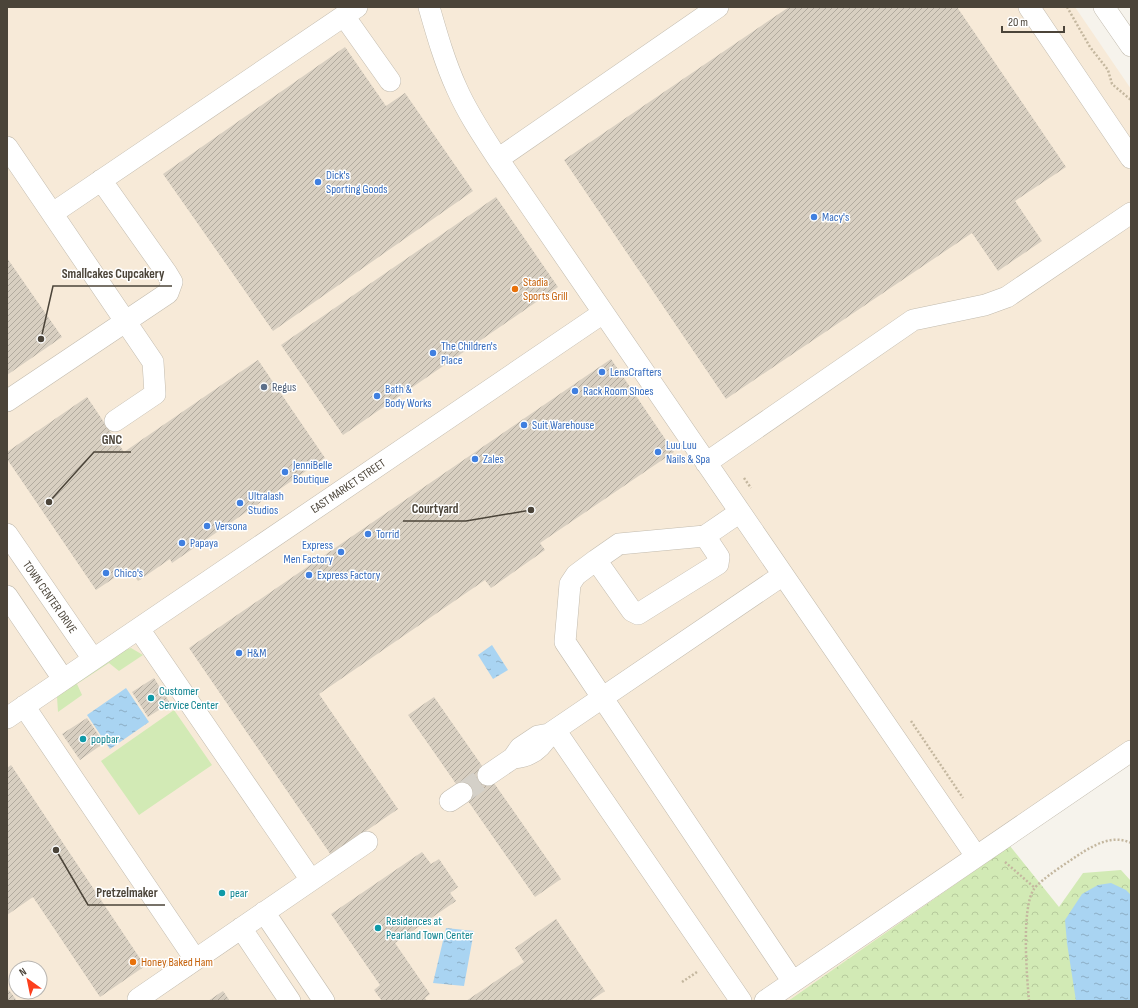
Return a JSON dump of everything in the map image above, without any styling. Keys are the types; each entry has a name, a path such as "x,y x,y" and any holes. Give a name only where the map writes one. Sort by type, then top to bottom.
{"street":[{"path":"429,7 440,45 457,89 475,123 498,159 976,856"},
{"path":"498,159 718,7"},
{"path":"1029,7 1131,158"},
{"path":"1104,7 1131,46"},
{"path":"53,213 351,12 390,81"},
{"path":"7,147 153,362 155,394 115,421"},
{"path":"7,401 168,292 172,282 101,180"},
{"path":"706,463 905,324 924,316 985,305 1007,297 1131,213"},
{"name":"EAST MARKET STREET","path":"7,718 603,313"},
{"path":"740,512 706,536 619,544 596,560 576,575 570,584 565,642 793,982"},
{"name":"TOWN CENTER DRIVE","path":"7,534 93,659"},
{"path":"596,560 632,611 638,614 718,564 719,557 706,536"},
{"path":"488,775 513,758 525,757 543,744 552,732 784,575"},
{"path":"7,596 63,679"},
{"path":"139,629 312,880"},
{"path":"24,706 195,959"},
{"path":"552,732 741,1001"},
{"path":"765,1001 1131,751"},
{"path":"138,999 368,842"},
{"path":"264,912 324,1001"},
{"path":"241,928 290,1001"}],"path":[{"path":"1067,7 1090,47 1108,70 1112,84 1131,100"},
{"path":"1030,1001 1027,908 1035,888 1069,861 1094,846 1108,840 1122,839 1131,843"}],"shaded area":[{"path":"7,7 1075,7 1131,89 1131,762 788,1001 7,1001"}],"green space":[{"path":"131,648 143,655 119,671 109,663 77,684 82,695 58,712 57,697 118,652"},
{"path":"174,710 212,765 139,815 101,761"},
{"path":"1010,846 1059,907 1083,873 1121,870 1131,881 1131,1001 788,1001"}],"water":[{"path":"492,645 508,670 493,679 478,655"},
{"path":"126,688 149,722 110,749 87,715"},
{"path":"1111,883 1126,890 1131,895 1131,1001 1076,1001 1065,920 1082,894 1098,885"},
{"path":"446,928 474,931 464,986 433,983"}],"building":[{"name":"Macy's","path":"789,7 957,7 1066,167 1015,201 1042,241 998,271 972,233 726,399 564,160"},
{"name":"Dick's Sporting Goods","path":"345,47 386,106 405,93 473,191 273,331 163,174"},
{"path":"496,197 558,287 343,435 281,345"},
{"path":"7,258 62,337 7,375"},
{"path":"611,359 674,452 540,543 545,550 491,588 485,580 319,694 398,809 331,855 189,648"},
{"path":"258,360 325,458 172,563 170,559 138,581 129,568 96,590 7,459 7,452 87,397 124,452"},
{"name":"Customer Service Center","path":"154,678 170,703 148,717 132,692"},
{"path":"434,697 561,879 535,897 408,715"},
{"name":"popbar","path":"87,718 104,743 80,760 62,734"},
{"path":"11,765 145,966 100,997 33,897 7,915 7,768"},
{"name":"Residences at Pearland Town Center","path":"422,852 431,864 439,859 458,887 450,893 456,901 395,943 430,994 425,998 427,1001 382,1001 374,990 380,985 331,914"},
{"path":"556,919 605,991 590,1001 466,1001 524,962 515,948"},
{"path":"8,991 8,1000 17,1001 7,1001"},
{"path":"223,991 230,1001 208,1001"}],"tunnel":[{"path":"462,793 488,775"}],"place":[{"name":"Dick's Sporting Goods","path":"318,182"},
{"name":"Macy's","path":"814,217"},
{"name":"Stadia Sports Grill","path":"515,289"},
{"name":"Smallcakes Cupcakery","path":"41,339"},
{"name":"The Children's Place","path":"433,353"},
{"name":"LensCrafters","path":"602,372"},
{"name":"Regus","path":"264,387"},
{"name":"Rack Room Shoes","path":"575,391"},
{"name":"Bath & Body Works","path":"377,396"},
{"name":"Suit Warehouse","path":"524,425"},
{"name":"Luu Luu Nails & Spa","path":"658,452"},
{"name":"Zales","path":"475,459"},
{"name":"JenniBelle Boutique","path":"285,472"},
{"name":"GNC","path":"49,502"},
{"name":"Ultralash Studios","path":"240,503"},
{"name":"Courtyard","path":"531,510"},
{"name":"Versona","path":"207,526"},
{"name":"Torrid","path":"368,534"},
{"name":"Papaya","path":"182,543"},
{"name":"Express Men Factory","path":"341,552"},
{"name":"Chico's","path":"106,573"},
{"name":"Express Factory","path":"309,575"},
{"name":"H&M","path":"239,653"},
{"name":"Customer Service Center","path":"151,698"},
{"name":"popbar","path":"83,739"},
{"name":"Pretzelmaker","path":"56,850"},
{"name":"pear","path":"222,893"},
{"name":"Residences at Pearland Town Center","path":"378,928"},
{"name":"Honey Baked Ham","path":"133,962"}]}
